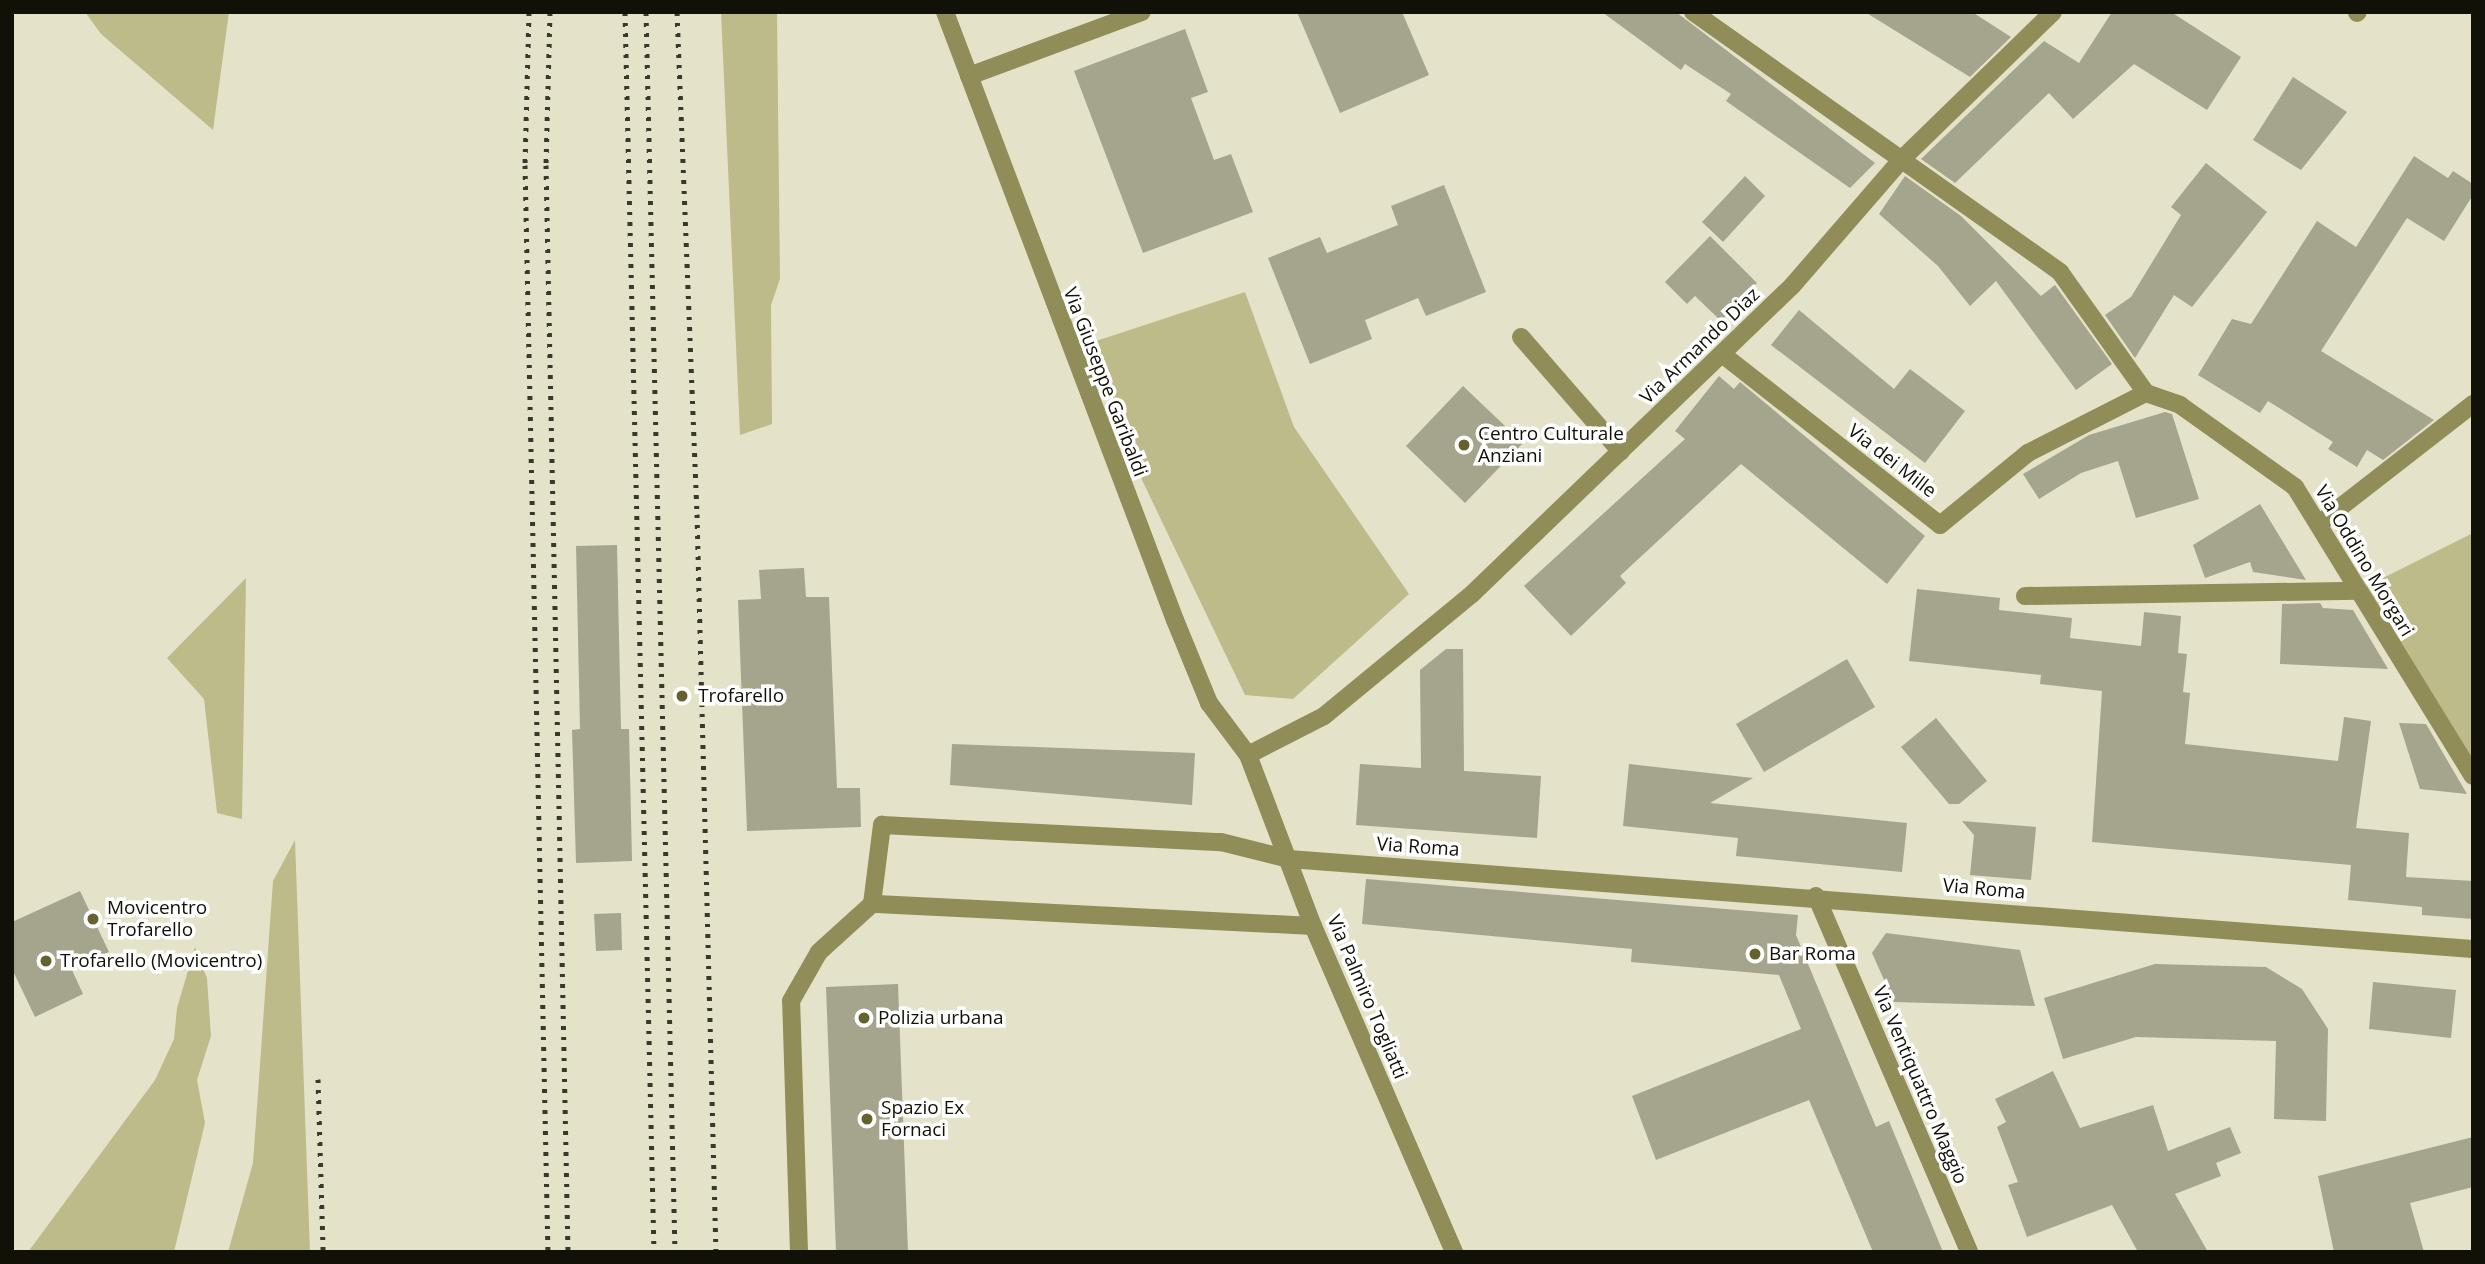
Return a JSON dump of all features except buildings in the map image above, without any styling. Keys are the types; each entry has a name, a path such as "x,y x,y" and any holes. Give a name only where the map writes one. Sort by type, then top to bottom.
{"street":[{"name":"Via Giuseppe Garibaldi","path":"945,12 1209,704 1248,755"},
{"path":"969,76 1142,12"},
{"path":"1693,12 1903,158 2060,272 2146,393"},
{"name":"Via Armando Diaz","path":"1248,755 1324,716 1472,594 1792,286 1903,158 2053,12"},
{"path":"1521,337 1621,452"},
{"name":"Via dei Mille","path":"1722,354 1940,525 2028,453 2146,393"},
{"name":"Via Oddino Morgari","path":"2146,393 2180,405 2294,487 2320,523 2357,591 2473,776"},
{"path":"2320,523 2473,404"},
{"path":"2025,596 2357,591"},
{"name":"Via Palmiro Togliatti","path":"1248,755 1313,926 1454,1252"},
{"name":"Via Roma","path":"872,904 882,825 1221,842 1289,859 1816,896 2473,950"},
{"name":"Via Ventiquattro Maggio","path":"1816,896 1969,1252"},
{"path":"799,1252 791,1001 819,952 872,904 1313,926"}],"shaded area":[{"path":"85,12 229,12 213,130 101,34"},
{"path":"721,12 777,12 780,279 771,305 772,424 740,435"},
{"path":"1245,292 1294,427 1409,594 1293,699 1245,695 1142,480 1093,342"},
{"path":"2473,533 2473,776 2357,591"},
{"path":"246,578 242,819 217,813 204,699 167,658"},
{"path":"295,840 310,1252 228,1252 253,1163 273,881"},
{"path":"195,947 207,978 211,1036 197,1080 205,1123 174,1252 28,1252 155,1080 174,1039 177,1008"}],"railway":[{"path":"529,12 525,165 548,1252"},
{"path":"550,12 546,165 568,1252"},
{"path":"625,12 654,1252"},
{"path":"646,12 675,1252"},
{"path":"677,12 697,514 716,1252"},
{"path":"318,1079 323,1252"}],"place":[{"name":"Centro Culturale Anziani","path":"1464,445"},
{"name":"Trofarello","path":"682,696"},
{"name":"Movicentro Trofarello","path":"93,919"},
{"name":"Bar Roma","path":"1755,954"},
{"name":"Trofarello (Movicentro)","path":"46,961"},
{"name":"Polizia urbana","path":"864,1018"},
{"name":"Spazio Ex Fornaci","path":"867,1119"}]}
